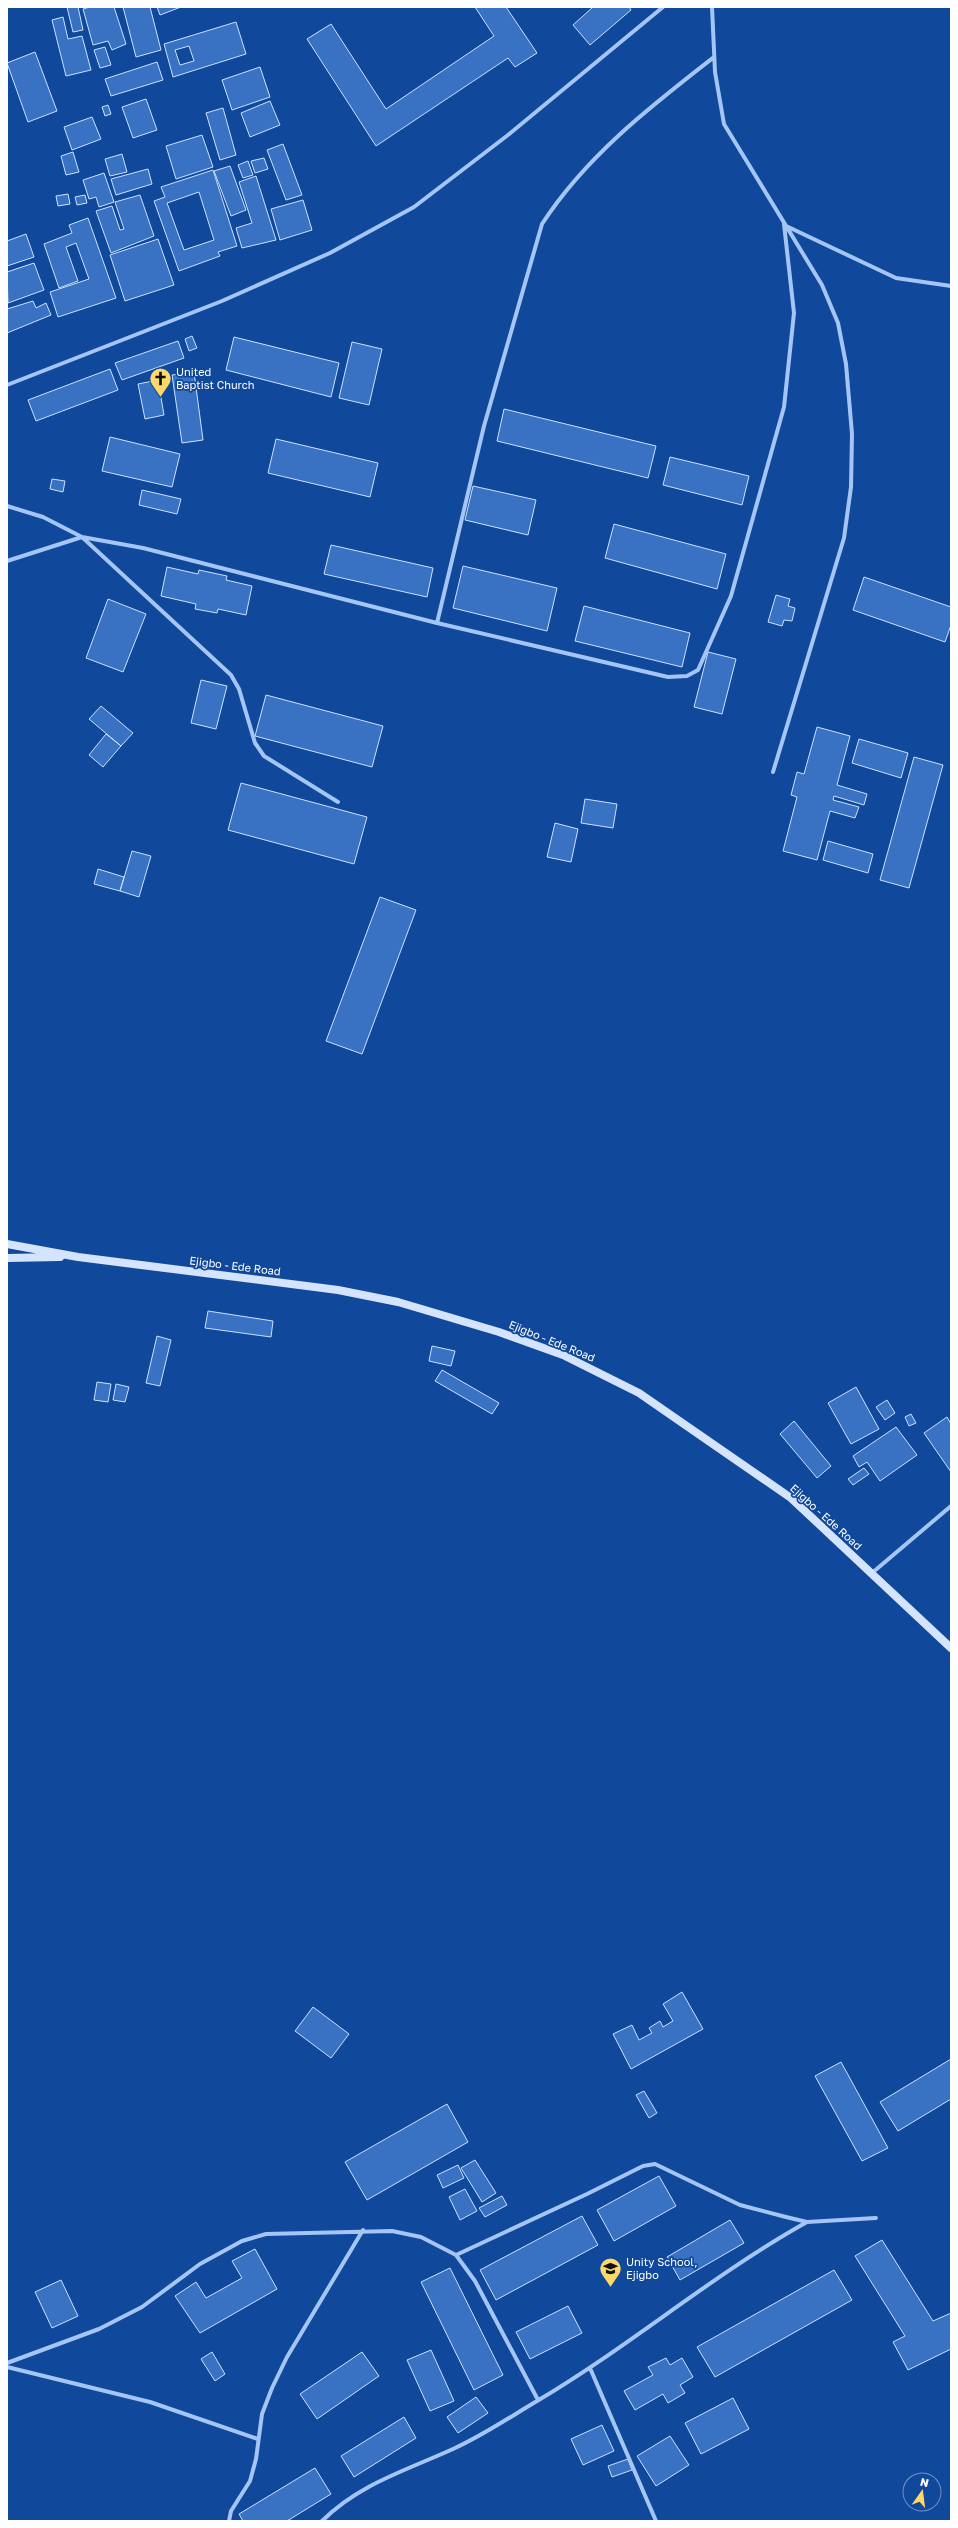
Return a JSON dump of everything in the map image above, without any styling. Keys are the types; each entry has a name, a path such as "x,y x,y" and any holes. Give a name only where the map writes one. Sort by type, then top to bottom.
{"main road":[{"name":"Ejigbo - Ede Road","path":"7,1244 78,1257 338,1290 398,1302 499,1332 563,1355 639,1393 791,1498 951,1648"},
{"name":"Ejigbo - Ede Road","path":"7,1258 78,1257"}],"street":[{"path":"7,385 222,301 330,252 414,207 508,135 663,7"},
{"path":"712,7 714,57 724,124 822,285 838,323 846,364 852,434 851,480 844,538 773,772"},
{"path":"437,623 484,426 542,224 559,198 631,122 714,57"},
{"path":"784,224 896,278 951,286"},
{"path":"7,561 82,537 143,548 437,623 668,677 687,676 698,670 732,596 784,407 794,313 784,224"},
{"path":"7,506 43,517 82,537 231,675 238,689 254,743 264,756 338,802"},
{"path":"872,1573 951,1506"},
{"path":"456,2254 587,2194 643,2166 655,2164 740,2205 807,2222 876,2218"},
{"path":"322,2521 353,2494 455,2448 590,2368 732,2266 807,2222"},
{"path":"229,2521 232,2510 250,2481 256,2459 262,2414 275,2382 363,2230"},
{"path":"7,2363 99,2329 142,2307 200,2264 221,2250 242,2240 266,2234 363,2230 392,2232 421,2237 456,2254 475,2281 538,2400"},
{"path":"7,2367 150,2402 258,2439"},
{"path":"590,2368 656,2521"}],"building":[{"path":"67,7 78,7 83,30 73,32"},
{"path":"90,7 114,7 126,44 112,50 108,41 93,45 83,9"},
{"path":"123,7 150,7 161,50 136,57"},
{"path":"157,7 181,7 160,15"},
{"path":"475,7 506,7 537,53 515,67 508,58 376,146 307,39 331,24 386,109 494,36"},
{"path":"593,7 629,7 631,10 590,45 573,25"},
{"path":"63,17 68,39 82,36 91,70 66,76 52,20"},
{"path":"236,22 246,54 173,77 164,44","holes":["189,46 194,61 180,65 175,50"]},
{"path":"105,47 111,65 100,68 94,50"},
{"path":"35,52 57,111 28,122 7,63"},
{"path":"157,62 163,80 111,96 105,79"},
{"path":"260,67 270,97 232,110 222,80"},
{"path":"146,99 157,130 133,138 122,107"},
{"path":"270,101 280,125 250,137 241,113"},
{"path":"108,105 111,114 105,116 102,107"},
{"path":"223,108 236,155 220,160 206,113"},
{"path":"92,117 101,139 72,150 64,127"},
{"path":"202,135 213,167 176,179 166,146"},
{"path":"283,144 302,195 286,200 267,150"},
{"path":"73,152 79,172 66,175 61,156"},
{"path":"122,154 127,172 110,176 105,159"},
{"path":"264,158 268,169 255,173 251,161"},
{"path":"248,161 253,175 243,178 238,165"},
{"path":"230,166 246,210 231,216 214,171"},
{"path":"148,169 152,184 116,195 111,179"},
{"path":"213,170 237,246 218,252 220,256 179,271 154,201 165,197 161,187","holes":["199,192 214,240 184,250 167,203"]},
{"path":"104,173 114,202 99,207 96,197 89,199 83,180"},
{"path":"256,176 276,240 242,248 236,228 252,223 239,182"},
{"path":"68,194 70,204 58,206 56,196"},
{"path":"85,195 87,203 77,205 75,197"},
{"path":"140,195 154,236 111,253 96,211 112,206 120,230 124,229 115,202"},
{"path":"303,200 312,230 280,240 271,209"},
{"path":"88,218 116,298 58,317 50,292 89,279 76,243 66,247 78,281 59,288 44,244 72,233 69,225"},
{"path":"26,234 34,257 7,266 7,241"},
{"path":"158,239 174,285 125,301 110,255"},
{"path":"34,263 44,290 8,303 7,272"},
{"path":"33,301 36,308 46,303 51,315 7,333 7,309"},
{"path":"192,336 197,348 189,351 185,339"},
{"path":"234,337 339,363 331,397 226,370"},
{"path":"178,341 184,358 122,380 115,363"},
{"path":"352,342 382,349 369,405 339,398"},
{"path":"110,369 118,390 36,421 28,400"},
{"path":"194,372 203,440 182,443 172,375"},
{"path":"158,380 164,415 145,419 138,384"},
{"path":"504,409 656,446 648,478 497,441"},
{"path":"110,437 180,454 172,487 102,471"},
{"path":"276,439 378,463 370,497 268,473"},
{"path":"670,457 749,476 742,505 663,485"},
{"path":"52,479 65,481 63,492 50,489"},
{"path":"473,486 536,500 528,535 465,520"},
{"path":"142,490 181,499 177,514 139,505"},
{"path":"614,524 726,554 717,589 605,558"},
{"path":"331,545 433,568 427,597 324,574"},
{"path":"463,566 557,588 547,631 453,608"},
{"path":"167,567 198,574 199,570 227,576 226,580 252,586 246,615 218,609 217,613 195,609 196,604 161,596"},
{"path":"864,577 951,607 951,625 945,642 853,610"},
{"path":"776,595 790,599 788,606 795,608 792,621 784,620 782,626 768,622"},
{"path":"108,599 146,614 123,672 86,658"},
{"path":"584,606 690,633 682,667 575,641"},
{"path":"708,652 736,659 722,714 694,707"},
{"path":"201,680 227,686 216,729 191,723"},
{"path":"266,695 383,726 372,767 255,736"},
{"path":"101,706 133,733 121,746 89,719"},
{"path":"817,727 850,736 837,785 867,794 864,805 834,796 833,800 859,807 855,818 830,811 817,860 783,851 797,797 791,795 797,772 804,774"},
{"path":"106,734 121,746 103,767 89,755"},
{"path":"859,739 908,753 901,778 852,763"},
{"path":"914,757 943,765 909,888 880,880"},
{"path":"241,783 367,817 354,864 228,830"},
{"path":"585,799 617,804 613,828 581,823"},
{"path":"555,823 578,829 571,862 547,857"},
{"path":"828,841 873,854 868,873 823,860"},
{"path":"132,851 151,856 139,897 120,891"},
{"path":"98,869 124,877 120,891 94,884"},
{"path":"380,897 416,910 362,1054 326,1041"},
{"path":"208,1311 273,1321 271,1337 205,1328"},
{"path":"157,1336 171,1340 160,1386 146,1383"},
{"path":"432,1346 455,1351 451,1366 429,1361"},
{"path":"442,1370 499,1403 492,1414 435,1381"},
{"path":"97,1382 111,1384 108,1402 94,1400"},
{"path":"116,1384 129,1387 125,1402 113,1400"},
{"path":"856,1387 879,1429 851,1444 828,1403"},
{"path":"887,1400 895,1413 885,1420 876,1407"},
{"path":"911,1414 916,1423 909,1426 905,1417"},
{"path":"947,1417 951,1424 951,1472 924,1433"},
{"path":"794,1421 831,1466 817,1478 780,1434"},
{"path":"896,1427 917,1455 880,1481 867,1462 859,1467 853,1456"},
{"path":"864,1468 869,1474 853,1485 848,1479"},
{"path":"682,1992 703,2029 631,2069 613,2034 632,2025 639,2040 652,2033 649,2028 660,2021 663,2027 673,2021 663,2004"},
{"path":"313,2007 349,2034 331,2058 295,2031"},
{"path":"951,2059 951,2099 898,2131 880,2102"},
{"path":"841,2062 888,2148 862,2161 815,2076"},
{"path":"644,2091 657,2113 649,2118 636,2095"},
{"path":"447,2104 468,2142 367,2200 345,2162"},
{"path":"475,2160 496,2193 482,2202 461,2168"},
{"path":"458,2165 464,2178 443,2188 437,2175"},
{"path":"659,2176 676,2206 614,2241 597,2210"},
{"path":"465,2189 477,2211 460,2220 449,2197"},
{"path":"502,2196 507,2205 485,2217 479,2208"},
{"path":"582,2216 598,2245 496,2300 480,2270"},
{"path":"730,2220 744,2243 680,2280 667,2257"},
{"path":"882,2240 933,2321 951,2313 951,2349 908,2370 893,2342 905,2336 855,2256"},
{"path":"255,2249 277,2289 200,2333 175,2296 196,2282 206,2298 242,2278 232,2261"},
{"path":"450,2268 503,2375 474,2390 421,2282"},
{"path":"834,2270 852,2300 715,2377 697,2347"},
{"path":"61,2280 78,2316 52,2328 35,2292"},
{"path":"568,2306 582,2333 530,2359 516,2332"},
{"path":"431,2350 454,2401 430,2411 407,2360"},
{"path":"212,2352 225,2374 215,2381 201,2359"},
{"path":"362,2352 379,2376 317,2419 300,2394"},
{"path":"666,2358 670,2365 682,2358 693,2377 680,2385 685,2393 668,2403 663,2394 635,2410 624,2391 653,2375 648,2367"},
{"path":"476,2397 488,2413 458,2433 447,2417"},
{"path":"733,2398 749,2429 701,2454 685,2423"},
{"path":"404,2417 416,2438 354,2477 341,2456"},
{"path":"602,2425 614,2451 583,2465 571,2439"},
{"path":"670,2436 689,2465 656,2486 637,2456"},
{"path":"628,2459 632,2470 612,2477 608,2466"},
{"path":"315,2468 331,2494 287,2521 243,2521 239,2514"}],"place":[{"name":"United Baptist Church","path":"161,398"},
{"name":"Unity School, Ejigbo","path":"611,2288"}]}
